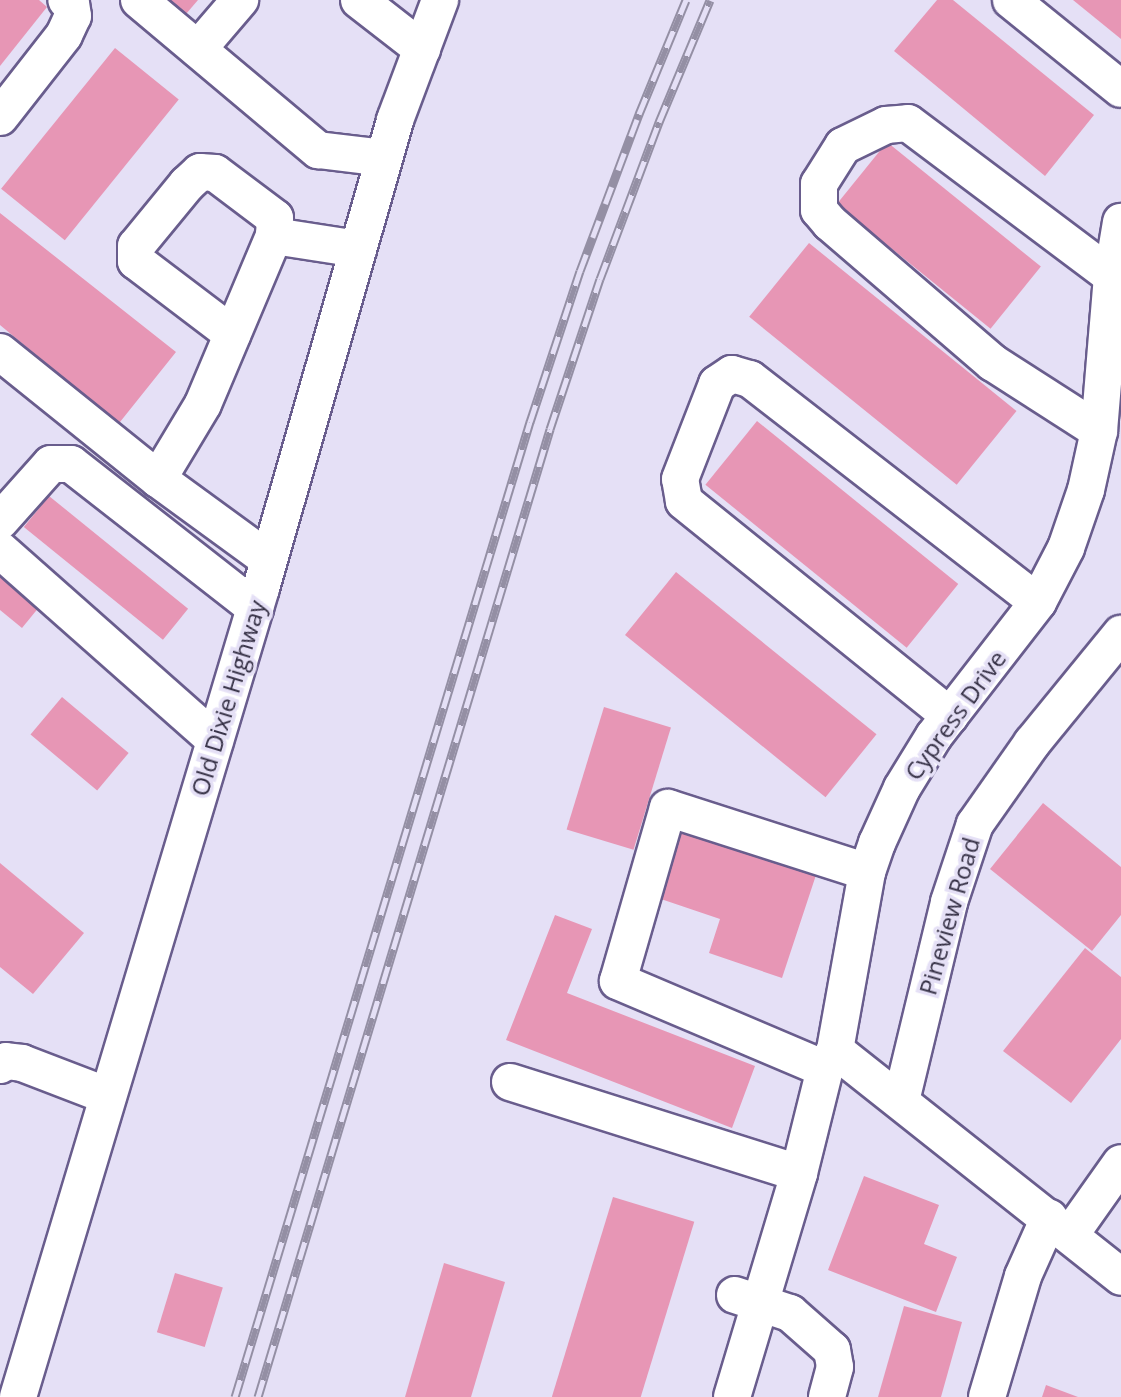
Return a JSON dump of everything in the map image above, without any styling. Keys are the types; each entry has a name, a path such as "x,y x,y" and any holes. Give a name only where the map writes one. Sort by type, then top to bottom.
{"street":[{"path":"0,117 64,35 73,16 71,4 66,0"},
{"path":"139,0 318,150 384,158"},
{"path":"198,49 240,0"},
{"path":"359,0 422,49"},
{"name":"Old Dixie Highway","path":"18,1397 255,608 384,158 440,0"},
{"path":"1011,0 1121,89"},
{"path":"1099,431 993,363 830,223 819,210 819,184 843,146 886,125 908,123 1112,276"},
{"path":"158,479 203,404 274,236 275,218 215,173 200,172 136,246 136,261 232,334"},
{"name":"Cypress Drive","path":"732,1397 748,1300 799,1173 830,1060 867,872 902,788 950,716 1038,602 1066,548 1082,501 1099,431 1112,276 1121,222"},
{"path":"274,236 358,249"},
{"path":"0,352 158,479 269,560"},
{"path":"950,716 684,501 680,479 717,384 732,374 750,379 1038,602"},
{"path":"0,521 51,464 71,464 255,608"},
{"path":"0,550 215,740"},
{"name":"Pineview Road","path":"901,1101 949,902 975,824 1032,743 1121,634"},
{"path":"867,872 668,808 618,981 830,1060 901,1101 1121,1277"},
{"path":"0,1065 6,1061 22,1063 108,1096"},
{"path":"510,1082 799,1173"},
{"path":"987,1397 1023,1276 1060,1227 1121,1163"},
{"path":"748,1300 790,1313 832,1350 835,1367 827,1397"},
{"path":"0,1391 7,1397"}],"building":[{"path":"0,0 39,0 47,7 0,66"},
{"path":"169,0 198,0 186,14"},
{"path":"937,0 953,0 1094,115 1045,176 894,51"},
{"path":"1073,0 1121,0 1121,39"},
{"path":"115,48 179,100 65,240 1,189"},
{"path":"887,142 1041,267 991,329 837,204"},
{"path":"0,213 176,352 116,427 78,399 83,394 0,325"},
{"path":"809,243 1016,411 957,485 749,317"},
{"path":"757,421 958,584 907,648 705,485"},
{"path":"49,496 188,609 163,640 24,527"},
{"path":"676,572 877,734 826,797 625,635"},
{"path":"0,573 40,606 22,628 0,610"},
{"path":"62,697 129,753 97,790 31,735"},
{"path":"604,707 671,727 634,850 567,829"},
{"path":"1043,803 1121,867 1121,915 1092,951 990,869"},
{"path":"675,827 816,875 782,978 709,953 720,919 652,896"},
{"path":"0,863 84,933 33,994 0,967"},
{"path":"555,915 592,929 567,993 755,1066 732,1128 506,1040"},
{"path":"1085,948 1121,977 1121,1039 1071,1103 1003,1051"},
{"path":"864,1176 939,1205 924,1244 957,1257 936,1312 828,1270"},
{"path":"613,1197 694,1222 641,1397 552,1397"},
{"path":"444,1263 505,1282 471,1397 405,1397"},
{"path":"175,1273 223,1288 205,1347 157,1332"},
{"path":"904,1306 962,1322 941,1397 878,1397"},
{"path":"1046,1385 1078,1397 1042,1397"}],"railway":[{"path":"235,1397 530,422 580,271 686,0"},
{"path":"258,1397 550,429 600,279 659,122 710,0"}]}
